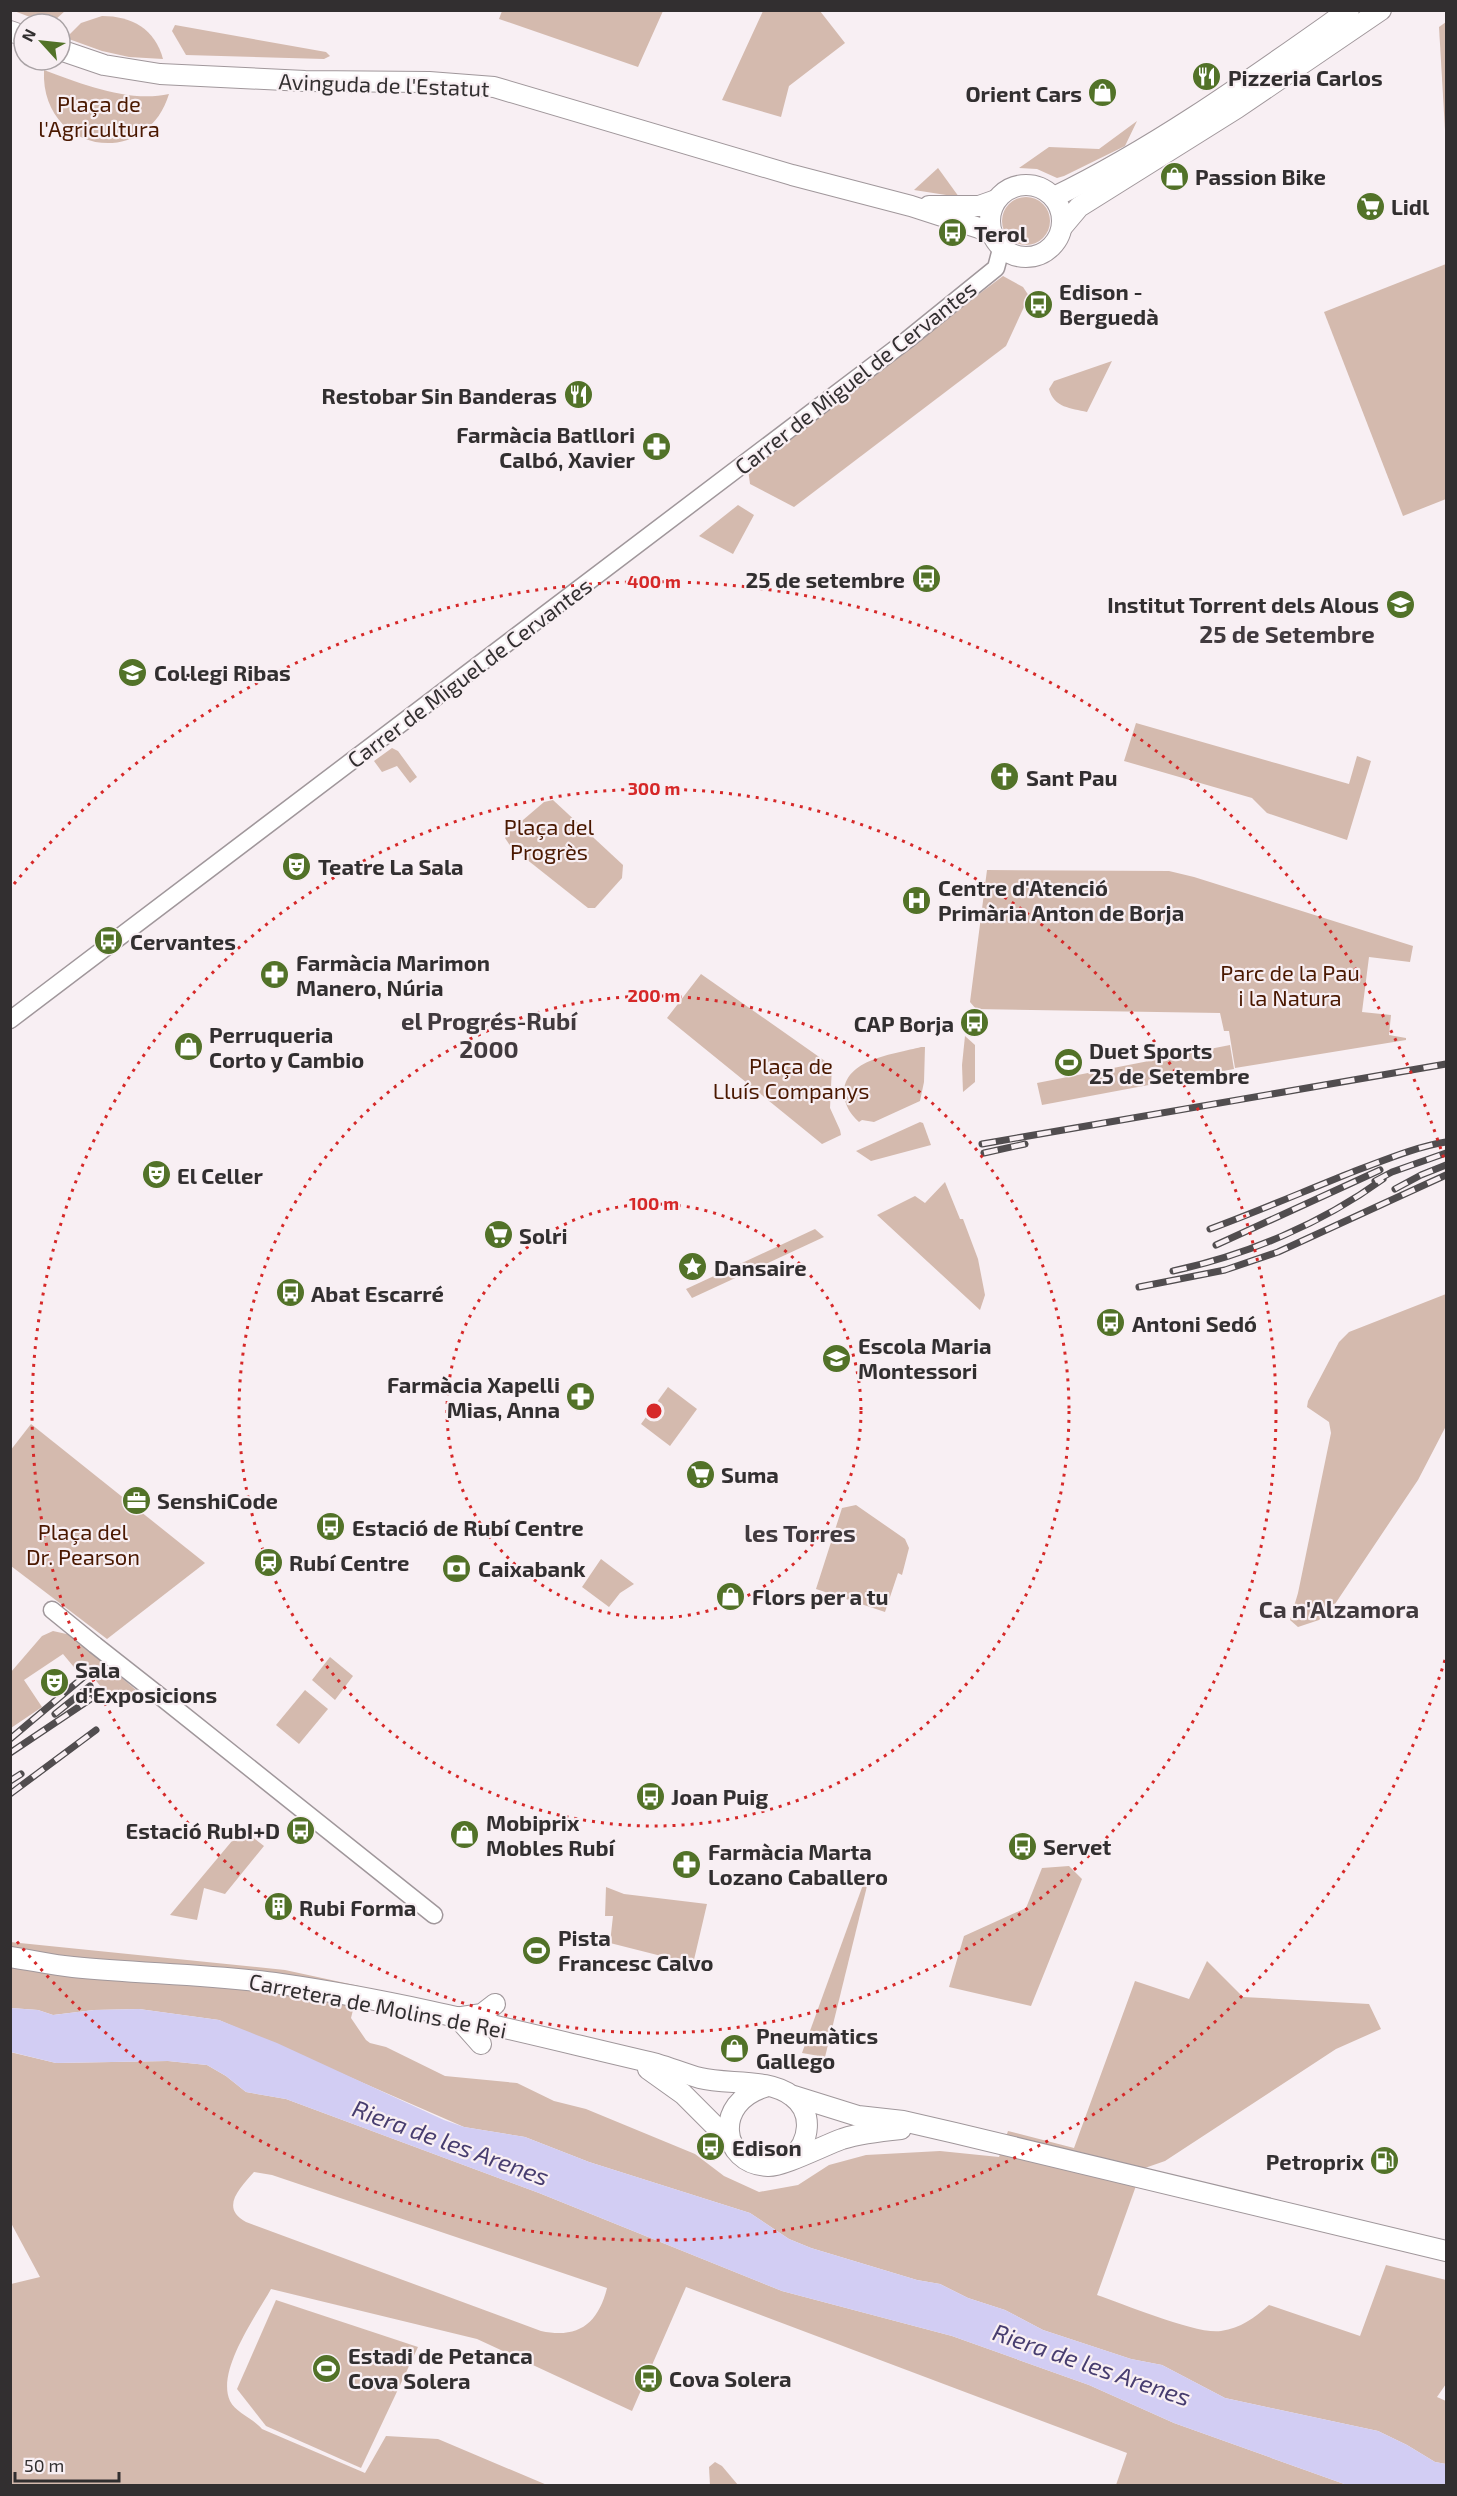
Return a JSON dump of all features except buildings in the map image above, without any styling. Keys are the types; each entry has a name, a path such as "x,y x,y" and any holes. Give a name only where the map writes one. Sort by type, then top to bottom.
{"main road":[{"path":"1054,196 1099,175 1131,155 1256,76 1349,10"},
{"path":"1063,225 1062,211 1054,196 1044,189 1024,184 1004,191 996,200 990,218 997,242 1016,257 1032,257 1044,253 1055,244 1063,225 1079,207 1237,108 1381,10"},
{"name":"Avinguda de l'Estatut","path":"72,54 104,64 180,75 305,81 429,82 494,87 792,175 911,206 979,228 997,242"},
{"name":"Avinguda de l'Estatut","path":"911,206 979,206 996,200"},
{"name":"Carretera de Molins de Rei","path":"10,1957 71,1967 188,1974 279,1983 370,1999 657,2065 703,2079 778,2088 794,2096 858,2116 903,2121 1446,2251"},
{"path":"457,2018 482,2014 495,2004"},
{"path":"457,2018 481,2044"},
{"name":"Carretera de Molins de Rei","path":"636,2060 684,2094 744,2158 758,2165 774,2166 862,2134 927,2128"},
{"path":"732,2143 729,2126 734,2107 748,2093 765,2087"},
{"path":"791,2158 800,2149 807,2132 804,2110 794,2096"}],"street":[{"name":"Carrer de Miguel de Cervantes","path":"10,1020 907,340 996,268 997,242"},
{"path":"52,1610 434,1914"}],"green space":[{"path":"502,10 663,11 638,67 499,19"},
{"path":"14,11 65,11 64,12"},
{"path":"763,11 820,11 845,43 789,86 781,117 722,100"},
{"path":"102,16 123,18 141,26 148,32 163,59 129,57 102,51 72,40 72,32 81,23"},
{"path":"1446,22 1446,147 1439,27"},
{"path":"175,25 326,52 330,56 324,59 186,55 172,31"},
{"name":"Plaça de l'Agricultura","path":"44,72 122,94 154,96 169,94 157,119 139,135 118,142 96,142 75,134 58,119 47,98"},
{"path":"1137,121 1125,146 1064,176 1057,178 1037,169 1019,168 1049,147 1099,149"},
{"path":"938,168 959,197 914,190"},
{"path":"1021,197 1031,197 1046,207 1050,221 1049,230 1040,241 1031,245 1021,245 1006,235 1002,226 1002,216 1012,201"},
{"path":"1446,264 1446,499 1403,516 1324,312"},
{"path":"1003,276 1023,287 1029,296 1006,346 794,507 750,484 748,469 754,463"},
{"path":"1112,361 1087,412 1059,404 1051,395 1049,389 1054,381"},
{"path":"738,505 754,515 733,554 699,536"},
{"path":"1136,723 1349,784 1357,756 1371,761 1347,840 1267,813 1252,798 1124,761"},
{"path":"392,748 398,751 417,777 410,783 397,766 382,772 374,761"},
{"name":"Plaça del Progrès","path":"553,800 623,865 622,878 595,908 588,908 511,847 505,838 544,802"},
{"name":"Parc de la Pau i la Natura","path":"987,870 1169,871 1413,946 1410,962 1369,957 1362,1012 1391,1015 1389,1035 1406,1038 1406,1040 1235,1068 1229,1031 1224,1031 1220,1013 976,1009 970,1002"},
{"name":"Plaça de Lluís Companys","path":"701,974 832,1066 830,1108 841,1135 822,1144 667,1018"},
{"path":"965,1036 975,1045 975,1082 963,1092 962,1065"},
{"path":"1230,1045 1234,1069 1042,1105 1037,1083"},
{"path":"925,1047 924,1082 920,1101 874,1122 862,1120 859,1122 849,1110 844,1094 846,1082 852,1073 872,1060"},
{"path":"920,1122 923,1123 931,1145 871,1161 856,1151"},
{"path":"945,1182 960,1219 963,1219 978,1259 985,1295 980,1310 877,1215 915,1196 925,1203"},
{"path":"815,1229 824,1237 692,1298 686,1289"},
{"path":"1446,1294 1446,1426 1418,1480 1335,1604 1319,1620 1298,1627 1290,1620 1298,1593 1331,1433 1329,1422 1307,1407 1308,1401 1339,1342 1349,1332"},
{"path":"668,1387 697,1409 670,1446 641,1424"},
{"name":"Plaça del Dr. Pearson","path":"31,1424 205,1563 107,1639 11,1566 10,1451"},
{"path":"856,1505 905,1539 909,1548 902,1575 898,1573 885,1612 816,1589 842,1508"},
{"path":"601,1559 634,1584 620,1593 609,1607 582,1587"},
{"path":"53,1631 71,1635 149,1701 106,1693 85,1667 78,1672 63,1654 24,1680 42,1707 11,1728 11,1672 42,1636"},
{"path":"330,1657 353,1676 335,1700 312,1680"},
{"path":"305,1690 328,1709 299,1744 276,1725"},
{"path":"242,1829 264,1846 225,1894 204,1888 197,1920 170,1915"},
{"path":"1069,1866 1082,1879 1031,2006 949,1987 964,1936 1026,1908 1042,1868"},
{"path":"864,1882 868,1882 825,2057 802,2053"},
{"path":"606,1887 624,1894 707,1904 693,1964 610,1943 613,1916 605,1916"},
{"path":"10,1942 285,1970 359,1986 351,2018 370,2043 386,2047 445,2076 517,2083 554,2101 586,2109 695,2154 724,2176 759,2192 798,2185 829,2165 866,2155 940,2151 999,2157 1008,2131 1074,2148 1135,1981 1189,1999 1207,1961 1243,1997 1369,2004 1381,2029 1336,2049 1165,2161 1142,2169 1097,2295 1178,2324 1210,2331 1228,2330 1241,2325 1269,2305 1360,2336 1386,2265 1446,2280 1446,2384 1437,2397 1446,2401 1446,2464 1435,2462 1378,2431 1225,2398 1162,2365 1131,2359 1043,2330 1005,2310 968,2298 940,2284 917,2280 811,2248 789,2239 750,2213 589,2162 525,2137 464,2127 219,2020 139,2009 94,2010 53,2015 38,2010 11,2008"},
{"path":"10,2052 56,2063 168,2061 207,2065 246,2092 286,2099 539,2193 782,2291 952,2336 1089,2385 1174,2423 1347,2485 1116,2485 1127,2453 686,2287 632,2411 477,2339 271,2289 233,2359 227,2389 233,2405 262,2429 365,2473 386,2436 438,2439 547,2485 11,2485 11,2284 40,2277 11,2223","holes":["254,2172 272,2175 607,2288 603,2301 592,2320 576,2330 566,2333 541,2331 246,2222 238,2217 233,2205 243,2185"]},
{"name":"Estadi de Petanca Cova Solera","path":"276,2300 418,2347 361,2468 266,2426 237,2389"},
{"path":"715,2462 722,2466 738,2485 710,2485 709,2467"}],"water":[{"name":"Riera de les Arenes","path":"11,2008 38,2010 53,2015 94,2010 139,2009 219,2020 277,2043 444,2120 464,2127 525,2137 589,2162 750,2213 789,2239 811,2248 917,2280 940,2284 968,2298 1005,2310 1043,2330 1131,2359 1162,2365 1225,2398 1378,2431 1435,2462 1446,2464 1446,2485 1347,2485 1174,2423 1089,2385 952,2336 782,2291 539,2193 286,2099 246,2092 207,2065 168,2061 56,2063 11,2052"}],"railway":[{"path":"982,1144 1446,1064"},
{"path":"1210,1229 1389,1158 1446,1142"},
{"path":"984,1153 1025,1144"},
{"path":"1375,1181 1392,1172 1446,1153"},
{"path":"1395,1189 1446,1165"},
{"path":"1216,1245 1380,1170"},
{"path":"1139,1287 1225,1270 1278,1252 1446,1175"},
{"path":"1173,1271 1228,1256 1282,1236 1334,1210 1383,1179"},
{"path":"10,1739 86,1675"},
{"path":"55,1714 90,1686"},
{"path":"10,1753 98,1694"},
{"path":"10,1794 96,1730"},
{"path":"10,1781 21,1774"}],"place":[{"name":"Pizzeria Carlos","path":"1207,77"},
{"name":"Orient Cars","path":"1103,93"},
{"name":"Passion Bike","path":"1174,176"},
{"name":"Lidl","path":"1370,206"},
{"name":"Terol","path":"953,233"},
{"name":"Edison - Berguedà","path":"1038,304"},
{"name":"Restobar Sin Banderas","path":"578,395"},
{"name":"Farmàcia Batllori Calbó, Xavier","path":"656,447"},
{"name":"25 de setembre","path":"926,579"},
{"name":"Institut Torrent dels Alous","path":"1400,604"},
{"name":"Col·legi Ribas","path":"133,672"},
{"name":"Sant Pau","path":"1005,777"},
{"name":"Teatre La Sala","path":"297,866"},
{"name":"Centre d'Atenció Primària Anton de Borja","path":"917,900"},
{"name":"Cervantes","path":"109,941"},
{"name":"Farmàcia Marimon Manero, Núria","path":"275,975"},
{"name":"CAP Borja","path":"975,1023"},
{"name":"Perruqueria Corto y Cambio","path":"188,1047"},
{"name":"Duet Sports 25 de Setembre","path":"1068,1063"},
{"name":"El Celler","path":"156,1175"},
{"name":"Solri","path":"498,1235"},
{"name":"Dansaire","path":"693,1267"},
{"name":"Abat Escarré","path":"290,1293"},
{"name":"Antoni Sedó","path":"1111,1323"},
{"name":"Escola Maria Montessori","path":"837,1358"},
{"name":"Farmàcia Xapelli Mias, Anna","path":"581,1397"},
{"name":"Suma","path":"700,1474"},
{"name":"SenshiCode","path":"136,1500"},
{"name":"Estació de Rubí Centre","path":"331,1527"},
{"name":"Rubí Centre","path":"268,1562"},
{"name":"Caixabank","path":"457,1568"},
{"name":"Flors per a tu","path":"731,1596"},
{"name":"Sala d'Exposicions","path":"54,1682"},
{"name":"Joan Puig","path":"650,1796"},
{"name":"Estació RubI+D","path":"301,1830"},
{"name":"Mobiprix Mobles Rubí","path":"465,1835"},
{"name":"Servet","path":"1022,1846"},
{"name":"Farmàcia Marta Lozano Caballero","path":"687,1864"},
{"name":"Rubi Forma","path":"278,1907"},
{"name":"Pista Francesc Calvo","path":"537,1950"},
{"name":"Pneumàtics Gallego","path":"735,2048"},
{"name":"Edison","path":"711,2147"},
{"name":"Petroprix","path":"1385,2161"},
{"name":"Estadi de Petanca Cova Solera","path":"327,2368"},
{"name":"Cova Solera","path":"648,2378"}],"district":[{"name":"25 de Setembre","path":"1287,633"},
{"name":"el Progrés-Rubí 2000","path":"489,1034"},
{"name":"les Torres","path":"800,1532"},
{"name":"Ca n'Alzamora","path":"1339,1608"}]}
